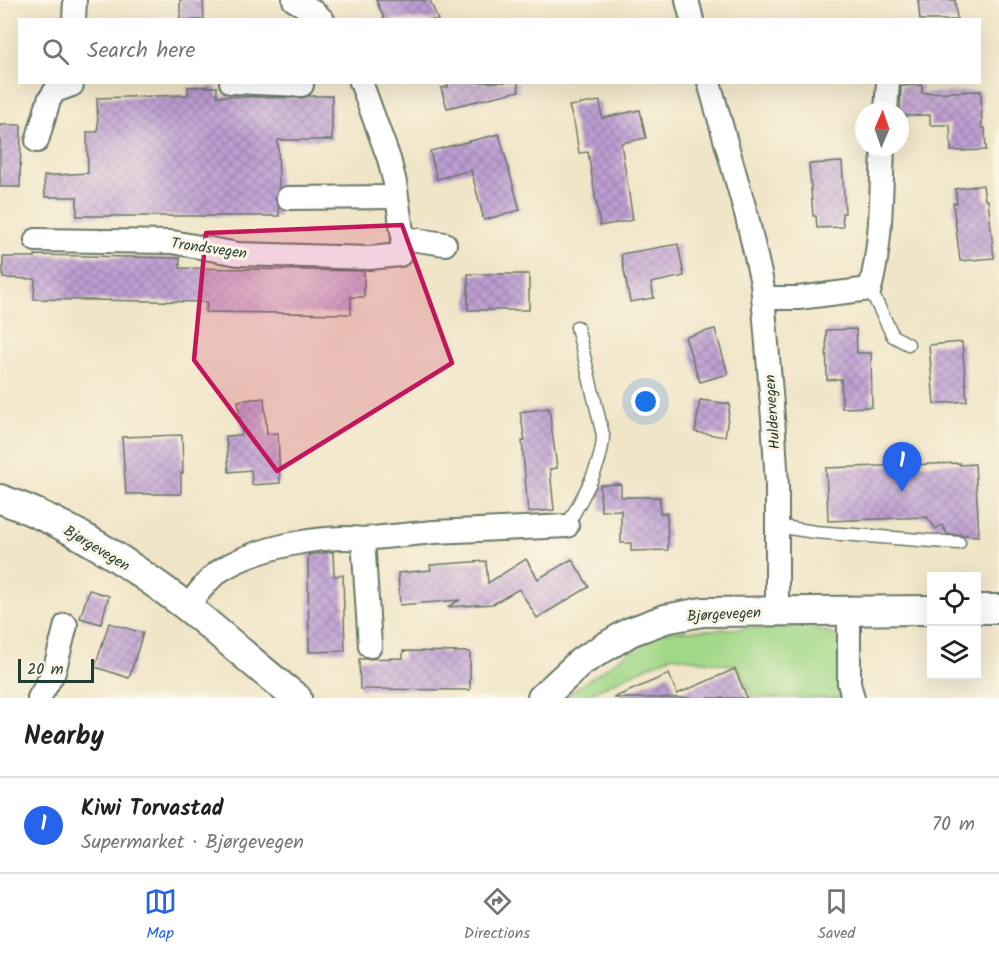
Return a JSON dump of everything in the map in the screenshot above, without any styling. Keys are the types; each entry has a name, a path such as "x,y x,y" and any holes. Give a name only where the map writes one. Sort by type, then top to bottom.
{"street":[{"path":"74,18 75,0"},
{"path":"294,0 321,18"},
{"path":"687,0 692,18"},
{"path":"37,141 49,100 56,91 72,84"},
{"path":"278,84 302,85"},
{"path":"362,84 395,183 403,238 446,244"},
{"name":"Huldervegen","path":"710,84 747,217 764,298 773,418 777,612"},
{"path":"887,102 888,84"},
{"path":"764,298 798,298 870,288 880,212 883,156"},
{"path":"288,198 396,197"},
{"name":"Trondsvegen","path":"36,240 172,242 238,254 369,258 400,255 403,238"},
{"name":"Bjørgevegen","path":"0,499 60,525 96,544 147,578 188,608 297,698"},
{"path":"188,608 219,571 255,554 302,542 434,532 567,526"},
{"path":"363,539 369,646"},
{"path":"981,609 999,609"},
{"name":"Bjørgevegen","path":"542,698 598,650 630,632 665,619 702,612 927,610"},
{"path":"849,612 849,683 853,698"},
{"path":"39,698 54,672 66,625"}],"lane":[{"path":"870,288 893,336 908,344"},
{"path":"567,526 587,487 603,445 603,435 577,327"},
{"path":"776,526 814,532 959,543"}],"highlighted area":[{"path":"402,225 452,363 277,471 194,360 206,233"}],"green space":[{"path":"809,626 838,636 846,698 753,698 737,666 672,656 592,692 589,698 563,698 658,632"}],"building":[{"path":"180,0 203,0 204,18 180,18"},
{"path":"376,0 430,0 437,18 384,18"},
{"path":"918,0 955,0 957,18 920,18"},
{"path":"447,84 518,84 519,91 447,108 441,88 448,87"},
{"path":"922,85 922,93 981,91 982,128 985,128 986,150 951,151 950,125 930,125 930,115 909,116 909,102 900,102 901,86"},
{"path":"188,87 217,87 217,96 301,98 332,96 332,140 278,140 279,189 275,198 279,207 279,216 77,216 77,197 45,197 44,176 88,173 87,132 98,132 97,98 188,95"},
{"path":"600,101 602,118 640,110 646,138 621,143 633,220 600,226 588,152 579,153 569,106"},
{"path":"0,125 21,125 20,187 0,187"},
{"path":"499,134 520,210 484,220 471,170 437,179 430,151"},
{"path":"842,162 845,213 842,213 843,227 817,228 816,216 813,216 809,164"},
{"path":"983,185 985,200 988,200 994,258 960,261 953,203 957,203 955,189"},
{"path":"678,244 684,276 651,283 654,298 630,302 621,254"},
{"path":"35,255 180,258 180,268 364,271 364,297 351,297 351,314 206,312 207,302 34,299 35,279 3,278 3,257 35,257"},
{"path":"468,274 529,274 529,310 468,310"},
{"path":"715,329 728,374 700,382 685,337"},
{"path":"856,329 857,353 871,353 872,407 842,408 841,379 827,380 826,330"},
{"path":"962,342 967,401 934,404 929,345"},
{"path":"264,398 267,434 278,433 280,483 252,485 251,470 229,472 226,436 242,435 238,401"},
{"path":"700,400 730,404 725,437 695,432"},
{"path":"549,408 557,468 550,469 554,510 528,512 522,441 525,441 520,412"},
{"path":"182,435 181,494 126,494 122,437"},
{"path":"960,463 960,465 975,464 979,536 947,534 942,525 936,529 927,517 828,521 826,468"},
{"path":"621,484 621,497 660,497 660,513 667,513 668,550 631,551 631,543 621,543 621,510 601,511 600,485"},
{"path":"333,552 334,576 343,575 345,651 309,652 308,555"},
{"path":"526,559 538,579 572,559 589,587 537,618 519,589 493,604 447,607 460,600 400,605 398,573 431,570 430,565 486,561 488,583"},
{"path":"89,590 109,596 101,624 80,618"},
{"path":"109,623 143,633 129,678 95,667"},
{"path":"403,651 470,652 470,690 360,689 359,659 403,658"},
{"path":"735,669 747,698 613,698 669,674 677,694"}],"place":[{"name":"Kiwi Torvastad","path":"902,492"}]}
